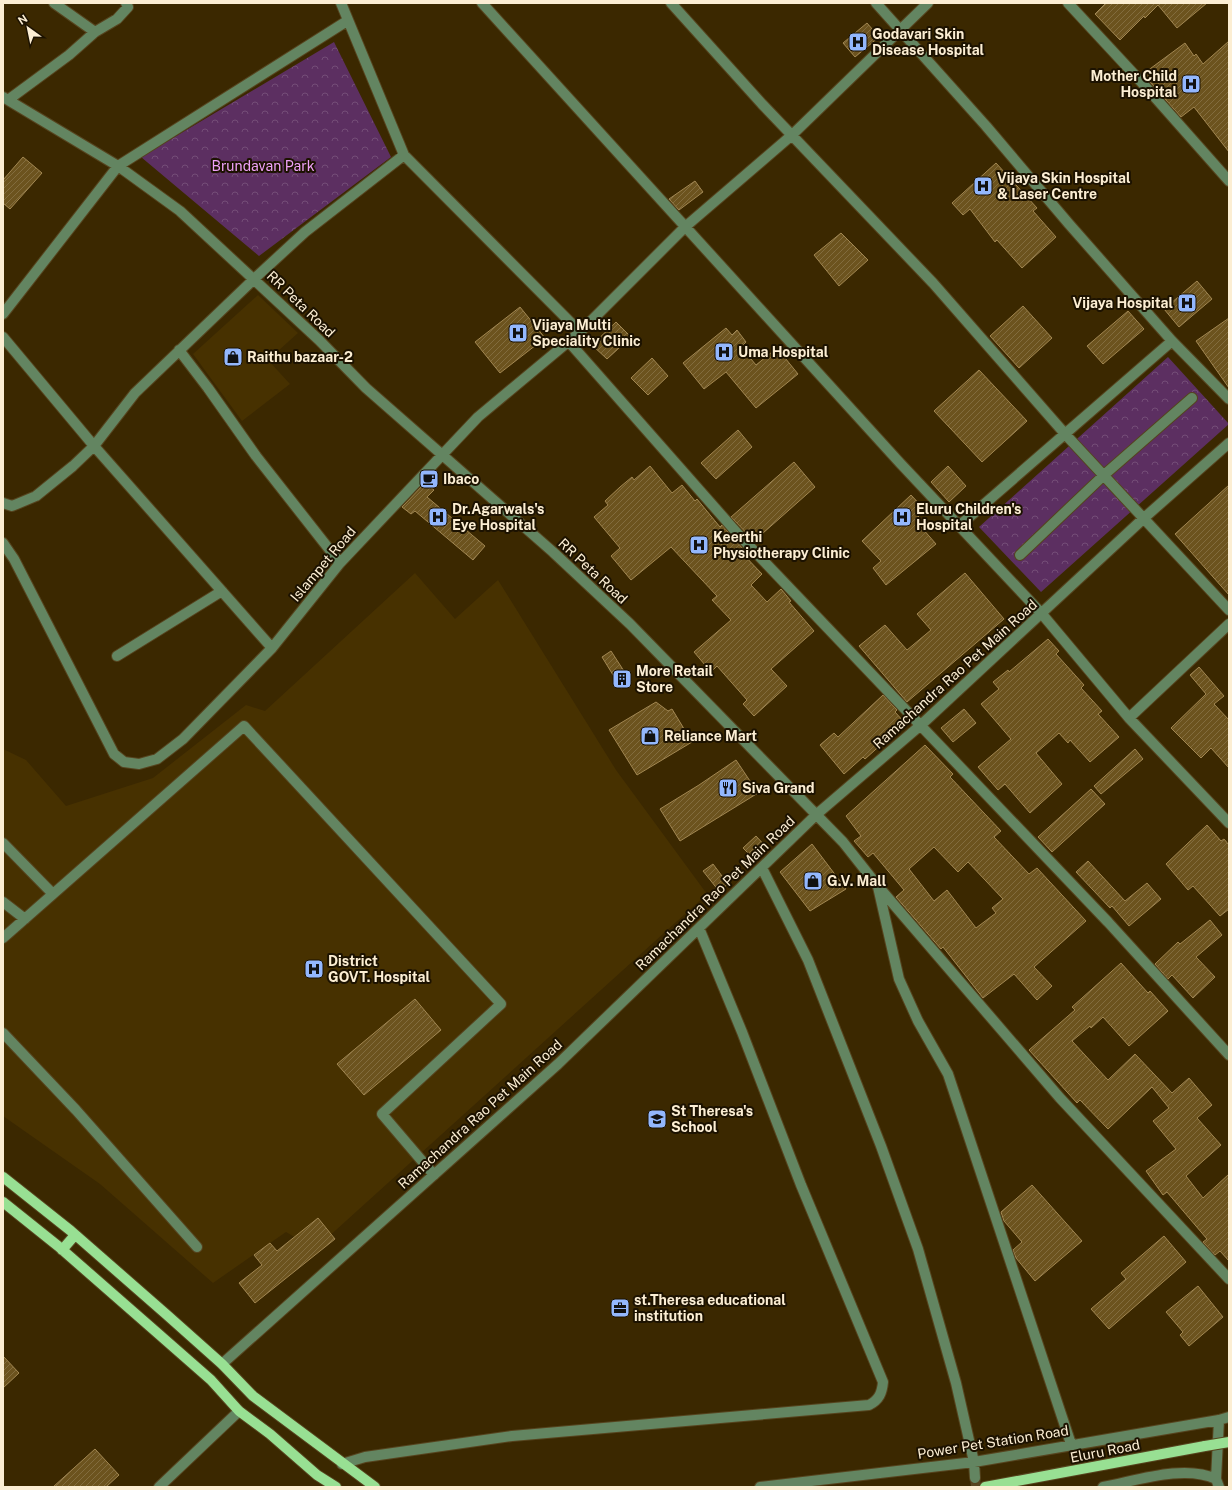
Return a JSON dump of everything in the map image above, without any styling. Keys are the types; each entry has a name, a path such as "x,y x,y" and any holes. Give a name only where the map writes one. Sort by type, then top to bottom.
{"main road":[{"path":"3,1177 75,1235 222,1364 253,1396 374,1487"},
{"path":"3,1202 62,1250 211,1380 239,1411 270,1434 317,1475 336,1487"},
{"path":"62,1250 75,1235"},
{"name":"Eluru Road","path":"985,1487 1229,1442"}],"street":[{"path":"54,3 95,32"},
{"path":"341,3 347,21 404,155 580,332"},
{"path":"482,3 959,526 1042,614 1129,718 1229,823"},
{"path":"671,3 933,283 1066,435 1229,610"},
{"path":"876,3 986,126 1068,224 1172,340 1229,399"},
{"name":"Islampet Road","path":"3,543 18,566 114,754 124,762 139,764 157,759 183,739 229,694 272,648 340,563 478,417 580,332 685,227 792,134 928,3"},
{"path":"1068,3 1145,86 1229,182"},
{"path":"5,99 69,55 95,32 118,19 130,4"},
{"path":"3,314 118,166 347,21"},
{"name":"RR Peta Road","path":"5,99 118,166 180,211 319,340 366,388 553,552 630,624 844,842 877,885 1060,1098 1229,1280"},
{"path":"3,503 12,506 36,496 94,446 135,393 254,279 305,232 404,155"},
{"path":"3,337 94,446 272,648"},
{"path":"959,526 1066,435 1172,340"},
{"path":"569,342 738,534 922,724 1108,922 1229,1055"},
{"path":"179,350 256,456 340,563"},
{"path":"1020,555 1104,475 1192,398"},
{"name":"Ramachandra Rao Pet Main Road","path":"222,1364 558,1064 817,814 922,724 1144,518 1229,443"},
{"path":"117,656 222,591"},
{"path":"1129,718 1229,624"},
{"path":"3,938 244,726 501,1004 382,1114 434,1175"},
{"path":"3,843 53,894"},
{"path":"762,868 808,960 894,1183 920,1256 956,1383 974,1462 975,1478"},
{"path":"877,885 899,978 918,1021 948,1074 1071,1444"},
{"path":"3,902 25,919"},
{"path":"342,1464 364,1457 512,1436 869,1406 876,1402 882,1392 883,1382 801,1185 742,1032 698,928"},
{"path":"3,1033 76,1110 197,1247"},
{"path":"160,1487 239,1411"},
{"path":"1103,1487 1185,1472 1196,1473 1217,1483 1224,1419"},
{"name":"Power Pet Station Road","path":"760,1487 974,1462 1071,1444 1224,1419"}],"shaded area":[{"name":"Raithu bazaar-2","path":"258,295 298,333 268,360 290,384 242,421 193,354"},
{"name":"District GOVT. Hospital","path":"415,573 455,619 498,580 616,770 707,894 315,1249 286,1232 213,1283 100,1184 3,1116 3,749 26,760 66,806 153,778 246,705 265,711"}],"green space":[{"name":"Brundavan Park","path":"334,42 391,157 259,256 141,157"},
{"path":"1168,357 1229,424 1041,592 979,527"}],"building":[{"path":"1106,3 1207,3 1177,28 1158,5 1145,18 1144,16 1120,40 1095,14"},
{"path":"867,23 879,37 855,57 843,43"},
{"path":"1229,41 1229,152 1194,107 1181,117 1143,74 1185,43 1194,56 1196,54 1203,64"},
{"path":"23,157 42,173 10,209 3,203 3,180"},
{"path":"996,163 1037,208 1033,211 1056,237 1022,268 997,240 995,242 970,209 963,215 952,203"},
{"path":"695,181 703,192 679,210 669,199"},
{"path":"841,233 868,260 839,286 814,255"},
{"path":"1197,281 1212,299 1179,327 1164,309"},
{"path":"1023,306 1052,338 1019,368 990,336"},
{"path":"520,307 545,338 500,373 475,342"},
{"path":"1128,311 1144,329 1103,364 1087,346"},
{"path":"1229,318 1229,388 1196,341"},
{"path":"616,322 631,337 607,359 592,345"},
{"path":"726,328 732,335 737,330 746,342 741,347 756,365 777,348 798,374 756,408 726,372 704,389 683,363"},
{"path":"652,358 668,376 648,395 631,378"},
{"path":"979,370 1027,421 982,462 934,411"},
{"path":"738,430 752,447 716,479 701,463"},
{"path":"794,462 815,487 754,541 731,517"},
{"path":"650,466 672,493 682,485 695,501 697,499 720,527 722,525 744,550 741,552 762,574 751,585 767,602 781,589 791,601 789,602 814,631 771,669 787,686 754,716 743,704 747,700 717,666 711,672 694,652 731,620 712,600 717,596 671,547 631,580 611,556 620,548 594,517 608,505 605,501 620,487 632,477 634,480"},
{"path":"948,466 966,486 949,502 931,482"},
{"path":"425,483 434,490 427,497 485,546 473,560 415,511 411,514 402,507"},
{"path":"1229,485 1229,595 1175,534"},
{"path":"911,495 925,510 915,520 936,544 886,585 873,568 881,561 862,541"},
{"path":"965,573 1004,619 907,702 859,646 885,625 907,650 931,630 917,614"},
{"path":"1048,639 1059,651 1056,654 1084,685 1081,688 1102,711 1098,714 1119,737 1090,762 1070,740 1068,743 1059,733 1036,753 1062,784 1030,813 1005,784 998,790 978,767 1011,739 981,704 999,689 993,682 1008,670 1009,672"},
{"path":"611,651 631,682 621,688 602,657"},
{"path":"1199,667 1224,696 1214,704 1229,720 1229,768 1211,748 1201,758 1171,728 1206,694 1190,675"},
{"path":"883,695 897,710 895,712 905,723 865,759 863,757 844,774 820,745 834,733 838,737"},
{"name":"Reliance Mart","path":"656,702 668,711 672,709 692,742 637,775 609,730"},
{"path":"964,709 976,723 953,742 941,728"},
{"path":"925,745 953,774 950,777 1001,831 994,837 1029,874 1037,868 1086,921 1034,967 1052,986 1037,1000 1014,974 983,998 943,947 941,949 896,897 904,890 873,853 868,857 854,841 861,836 846,816","holes":["934,847 958,872 968,862 1003,899 992,908 996,913 976,928 947,890 934,901 909,869"]},
{"path":"1135,749 1143,759 1101,794 1094,786"},
{"path":"736,760 758,793 680,841 660,809"},
{"path":"1091,789 1105,804 1052,852 1038,837"},
{"path":"1207,825 1221,841 1224,839 1229,845 1229,909 1220,916 1193,886 1188,890 1166,864"},
{"path":"756,836 768,849 756,861 743,848"},
{"name":"G.V. Mall","path":"812,844 846,889 810,911 780,872"},
{"path":"1088,861 1125,901 1147,883 1161,899 1129,926 1112,906 1110,908 1076,872"},
{"path":"713,864 728,884 719,891 703,871"},
{"path":"1210,920 1222,935 1196,957 1215,977 1193,998 1172,975 1168,979 1155,964 1178,942 1180,944"},
{"path":"1121,963 1148,993 1150,991 1168,1011 1129,1046 1103,1017 1091,1028 1090,1026 1072,1041 1108,1080 1135,1054 1172,1093 1189,1078 1212,1105 1197,1118 1221,1145 1186,1176 1203,1198 1229,1174 1229,1261 1220,1251 1215,1255 1203,1242 1207,1239 1167,1192 1163,1195 1146,1171 1176,1149 1153,1121 1169,1108 1152,1087 1108,1129 1080,1100 1077,1103 1029,1050 1075,1010 1072,1007"},
{"path":"415,999 441,1030 364,1095 337,1064"},
{"path":"1032,1185 1082,1241 1035,1281 1016,1258 1013,1250 1022,1242 1004,1221 1001,1212"},
{"path":"318,1218 335,1239 255,1303 239,1283 262,1265 254,1255 270,1243 277,1251"},
{"path":"1164,1236 1186,1262 1109,1329 1091,1309 1126,1279 1121,1273"},
{"path":"1198,1286 1223,1317 1189,1346 1180,1335 1183,1332 1166,1312"},
{"path":"3,1356 19,1373 3,1388"},
{"path":"95,1449 119,1475 106,1487 53,1487"}],"tunnel":[{"path":"975,1478 976,1487"}],"place":[{"name":"Godavari Skin Disease Hospital","path":"858,42"},
{"name":"Mother Child Hospital","path":"1191,84"},
{"name":"Vijaya Skin Hospital & Laser Centre","path":"983,186"},
{"name":"Vijaya Hospital","path":"1187,303"},
{"name":"Vijaya Multi Speciality Clinic","path":"518,333"},
{"name":"Uma Hospital","path":"724,352"},
{"name":"Raithu bazaar-2","path":"233,357"},
{"name":"Ibaco","path":"429,479"},
{"name":"Dr.Agarwals's Eye Hospital","path":"438,517"},
{"name":"Eluru Children's Hospital","path":"902,517"},
{"name":"Keerthi Physiotherapy Clinic","path":"699,545"},
{"name":"More Retail Store","path":"622,679"},
{"name":"Reliance Mart","path":"650,736"},
{"name":"Siva Grand","path":"728,788"},
{"name":"G.V. Mall","path":"813,881"},
{"name":"District GOVT. Hospital","path":"314,969"},
{"name":"St Theresa's School","path":"657,1119"},
{"name":"st.Theresa educational institution","path":"620,1308"}]}
